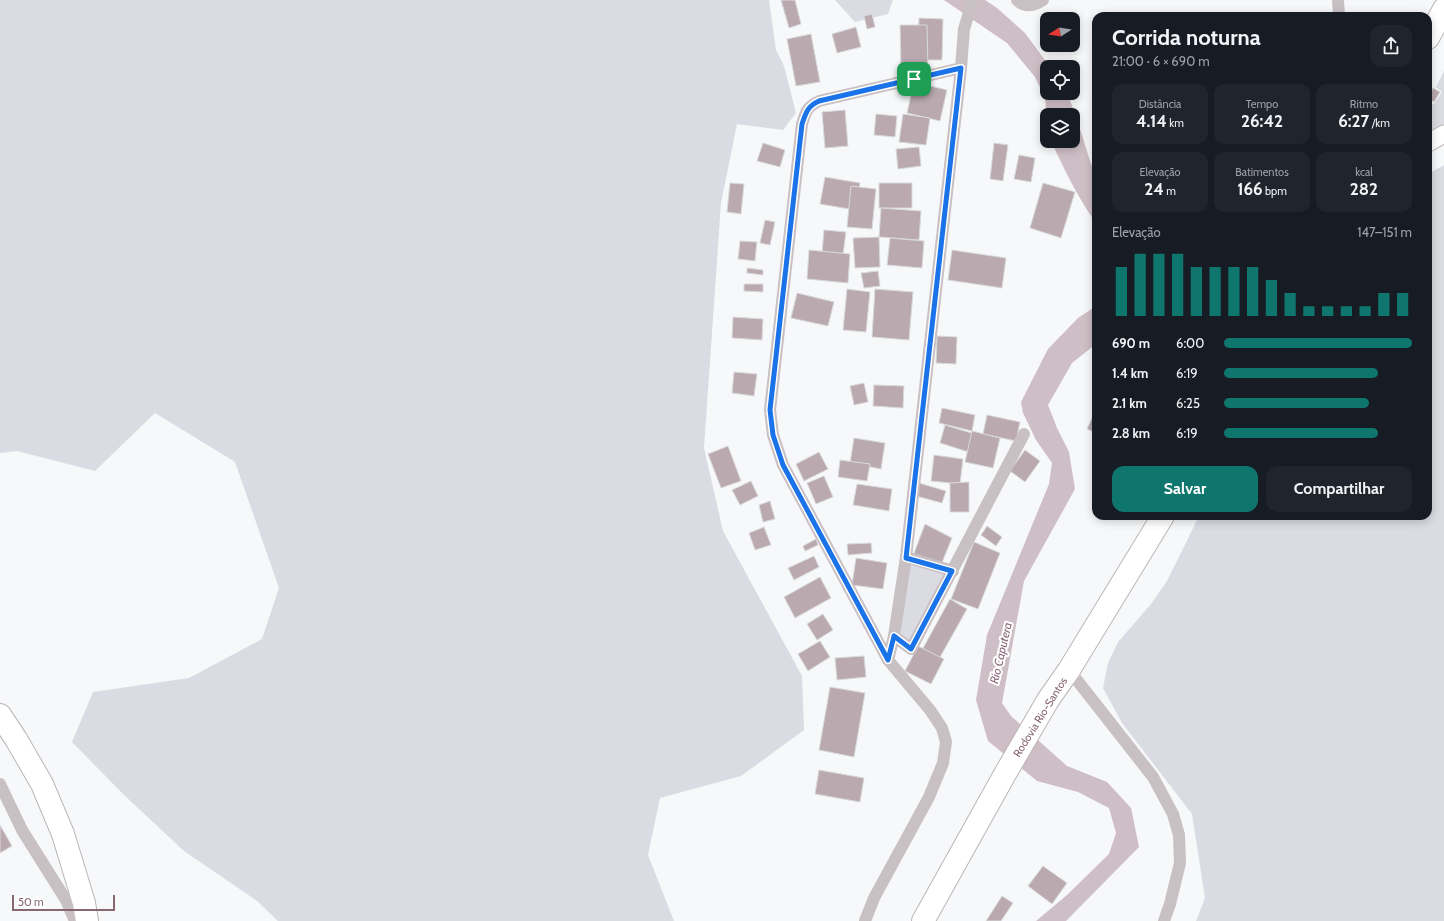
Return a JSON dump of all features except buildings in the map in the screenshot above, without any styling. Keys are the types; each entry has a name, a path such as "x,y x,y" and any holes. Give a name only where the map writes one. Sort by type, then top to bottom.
{"highway":[{"path":"1432,31 1444,9"},
{"name":"Rodovia Rio-Santos","path":"923,921 1048,700 1069,670 1161,520"},
{"path":"0,715 42,784 63,834 84,903 87,921"}],"street":[{"path":"888,660 894,636 906,558 961,68 964,29 973,0"},
{"path":"1017,0 1018,2 1027,6 1036,5 1043,0"},
{"path":"1338,0 1339,12"},
{"path":"865,921 874,898 929,797 943,763 946,742 942,728 930,710 888,660 783,465 773,435 770,410 802,124 806,111 811,105 819,101 961,68"},
{"path":"1432,141 1444,134"},
{"path":"894,636 911,649 1024,434"},
{"path":"906,558 952,571"},
{"path":"1069,670 1154,777 1173,814 1179,835 1180,863 1170,904 1164,921"},
{"path":"0,784 22,830 66,900 75,921"}],"shaded area":[{"path":"0,0 769,0 776,50 784,66 796,113 783,130 737,124 721,203 704,448 723,531 802,676 804,730 741,776 660,798 648,855 674,921 278,921 257,901 184,851 124,795 72,742 93,692 189,678 262,639 279,588 235,462 155,413 95,471 17,451 0,453"},
{"path":"835,0 893,0 888,14 855,22"},
{"path":"1444,71 1444,132 1432,135 1432,104 1434,104 1442,92 1436,87"},
{"path":"1444,165 1444,921 1196,921 1205,898 1192,814 1122,723 1103,688 1108,663 1118,642 1151,604 1167,581 1197,520 1432,520 1432,172"},
{"path":"909,561 948,573 910,645 897,635"}],"water":[{"path":"944,0 985,0 997,8 1025,33 1045,60 1040,60 1040,88 1035,77 1007,43"},
{"path":"1045,100 1070,100 1073,108 1046,108"},
{"path":"1080,129 1092,165 1092,217 1077,193 1054,148 1080,148"},
{"name":"Rio Caputera","path":"1092,309 1092,347 1072,363 1048,405 1069,452 1075,489 1024,581 1002,703 1011,716 1067,766 1107,782 1131,808 1139,847 1066,921 1036,921 1067,895 1109,854 1116,833 1109,808 1078,792 1037,781 988,741 976,700 987,635 1049,484 1052,463 1036,440 1023,413 1021,402 1048,349 1078,318"}],"route":[{"path":"961,68 906,558 952,571 911,649 894,636 888,660 783,465 773,435 770,410 802,124 806,111 811,105 819,101 914,79 961,68"}]}
